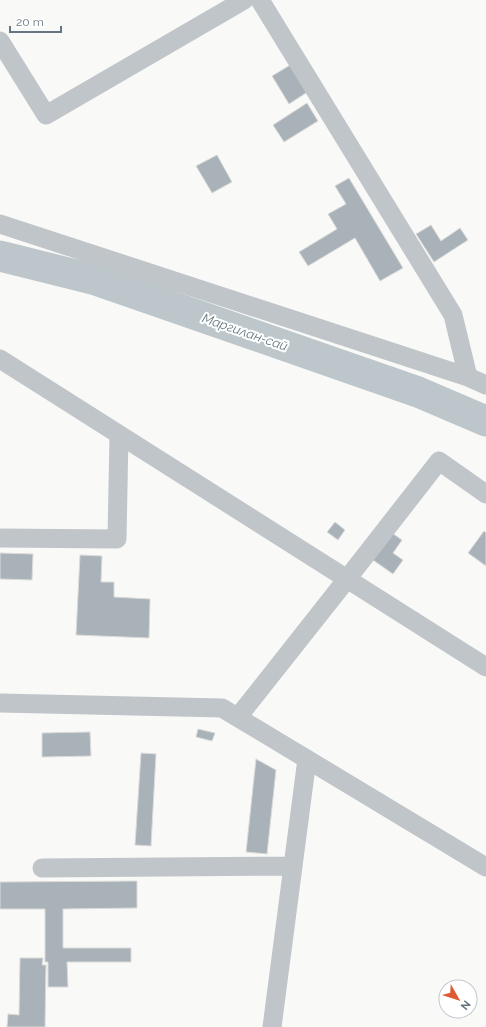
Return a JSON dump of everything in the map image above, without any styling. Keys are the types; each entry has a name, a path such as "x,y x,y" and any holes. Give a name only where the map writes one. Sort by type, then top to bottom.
{"street":[{"path":"0,41 46,115 244,0"},
{"path":"260,0 453,314 468,377"},
{"path":"0,224 468,377 486,385"},
{"path":"0,359 486,668"},
{"path":"0,538 117,539 119,435"},
{"path":"238,717 439,461 486,494"},
{"path":"0,703 222,708 486,867"},
{"path":"272,1027 307,759"},
{"path":"42,868 293,866"}],"building":[{"path":"292,64 309,91 289,104 272,76"},
{"path":"307,103 318,121 284,142 273,125"},
{"path":"217,155 232,182 212,193 196,166"},
{"path":"349,178 403,268 380,281 355,238 308,266 299,252 337,229 328,214 346,204 335,186"},
{"path":"431,225 441,241 460,228 468,240 434,262 416,234"},
{"path":"335,522 345,530 338,540 327,532"},
{"path":"484,531 486,533 486,566 468,553"},
{"path":"392,533 402,540 393,553 403,560 393,574 373,560"},
{"path":"0,553 33,554 32,580 0,579"},
{"path":"80,555 102,556 101,582 114,582 114,597 150,599 149,638 76,635"},
{"path":"198,729 215,733 212,741 196,737"},
{"path":"90,732 91,756 42,757 42,733"},
{"path":"141,753 156,754 151,846 135,845"},
{"path":"256,759 276,770 267,854 246,852"},
{"path":"137,881 137,908 63,909 63,948 131,948 131,962 67,962 68,987 48,987 48,962 45,962 45,909 0,909 0,882"},
{"path":"20,958 43,958 42,965 46,965 45,1027 7,1027 8,1014 19,1015"}],"waterway":[{"name":"Маргилан-сай","path":"0,256 96,280 418,392 486,421"}]}
